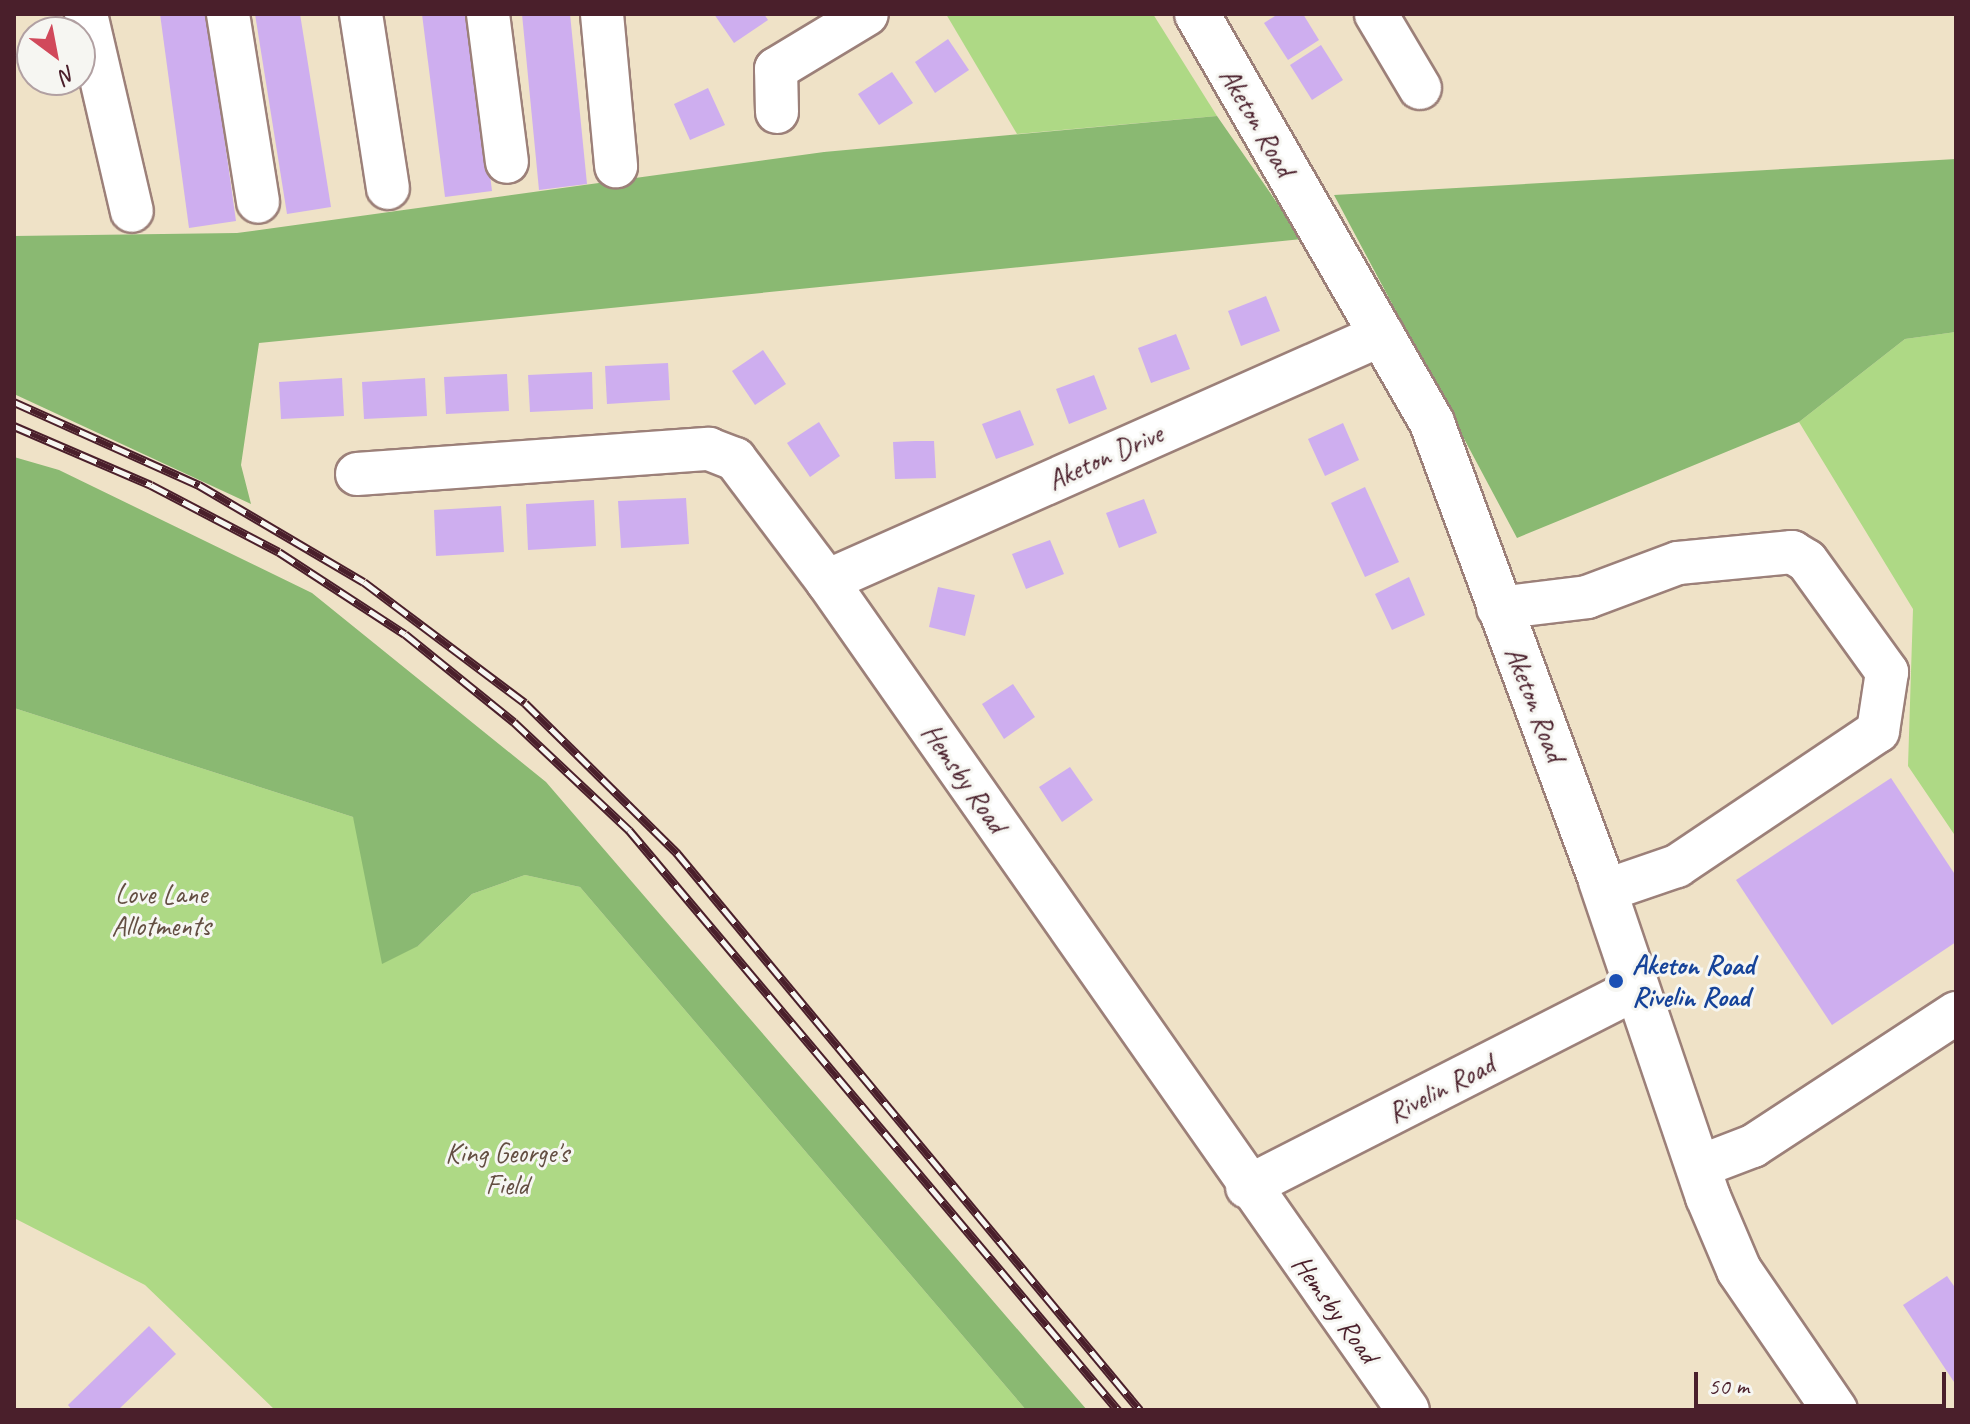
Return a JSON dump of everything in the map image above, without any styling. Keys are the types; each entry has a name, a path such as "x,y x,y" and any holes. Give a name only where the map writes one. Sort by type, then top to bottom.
{"main road":[{"name":"Aketon Road","path":"1197,14 1432,423 1604,891 1698,1167 1739,1270 1835,1410"}],"street":[{"path":"86,14 132,211"},
{"path":"228,14 258,202"},
{"path":"361,14 388,188"},
{"path":"488,14 507,162"},
{"path":"602,14 616,166"},
{"path":"777,112 776,69 867,14"},
{"path":"1376,14 1420,88"},
{"name":"Aketon Drive","path":"827,581 1383,334"},
{"name":"Hemsby Road","path":"357,474 709,449 735,459 827,581 1247,1187 1408,1410"},
{"path":"1498,608 1587,597 1678,563 1792,552 1811,567 1887,672 1878,731 1677,866 1604,891"},
{"name":"Rivelin Road","path":"1247,1187 1635,989"},
{"path":"1698,1167 1753,1146 1956,1013"}],"green space":[{"path":"946,14 1153,14 1217,116 1017,134"},
{"path":"1217,116 1302,239 259,343 241,465 251,504 14,394 14,236 237,233 824,152"},
{"path":"1956,159 1956,332 1905,339 1799,422 1517,538 1334,195"},
{"path":"1956,332 1956,837 1908,766 1913,609 1799,422 1905,339"},
{"path":"14,457 59,470 312,593 546,782 1087,1410 1026,1410 580,887 525,875 472,894 418,946 382,964 353,817 14,708"},
{"name":"King George's Field","path":"14,708 353,817 418,946 472,894 525,875 580,887 1026,1410 275,1410 145,1285 14,1218"}],"building":[{"path":"160,14 207,14 236,221 189,228"},
{"path":"255,14 300,14 331,207 287,214"},
{"path":"422,14 470,14 492,191 445,197"},
{"path":"522,14 570,14 587,184 539,190"},
{"path":"714,14 764,14 768,20 734,43"},
{"path":"1278,14 1303,14 1319,40 1288,60 1264,23"},
{"path":"948,39 969,70 935,93 915,62"},
{"path":"1321,45 1343,80 1312,100 1290,65"},
{"path":"892,72 913,103 879,125 858,94"},
{"path":"708,88 725,125 690,140 674,104"},
{"path":"1266,296 1280,331 1241,346 1228,311"},
{"path":"1176,334 1190,369 1151,383 1138,348"},
{"path":"763,350 786,384 755,405 732,371"},
{"path":"668,363 670,400 607,404 605,366"},
{"path":"592,372 593,409 530,412 528,375"},
{"path":"507,374 509,411 446,414 444,377"},
{"path":"1094,375 1107,409 1069,424 1056,389"},
{"path":"342,378 344,416 281,419 279,382"},
{"path":"425,378 427,416 364,419 362,382"},
{"path":"1020,410 1034,445 996,459 982,424"},
{"path":"819,422 840,456 810,477 787,443"},
{"path":"1343,423 1359,460 1325,476 1308,439"},
{"path":"934,441 936,478 895,479 893,442"},
{"path":"1365,487 1399,562 1365,577 1331,503"},
{"path":"686,498 689,544 621,548 618,501"},
{"path":"1144,499 1157,533 1119,548 1106,513"},
{"path":"594,500 596,546 528,550 526,504"},
{"path":"501,506 504,552 436,556 434,510"},
{"path":"1050,540 1064,574 1026,589 1012,554"},
{"path":"1409,577 1425,615 1392,630 1375,594"},
{"path":"938,587 975,595 965,636 929,627"},
{"path":"1013,684 1035,717 1004,739 982,704"},
{"path":"1070,767 1093,800 1062,822 1039,787"},
{"path":"1891,778 1956,876 1956,942 1832,1025 1736,880"},
{"path":"1947,1276 1956,1289 1956,1385 1903,1305"},
{"path":"149,1326 176,1354 118,1410 72,1410 68,1405"}],"railway":[{"path":"14,402 199,485 364,582 525,703 677,853 1140,1410"},
{"path":"14,426 151,485 279,552 405,634 514,722 629,830 1118,1410"}],"place":[{"name":"Aketon Road Rivelin Road","path":"1616,981"}],"park label":[{"name":"Love Lane Allotments","path":"161,910"}]}
